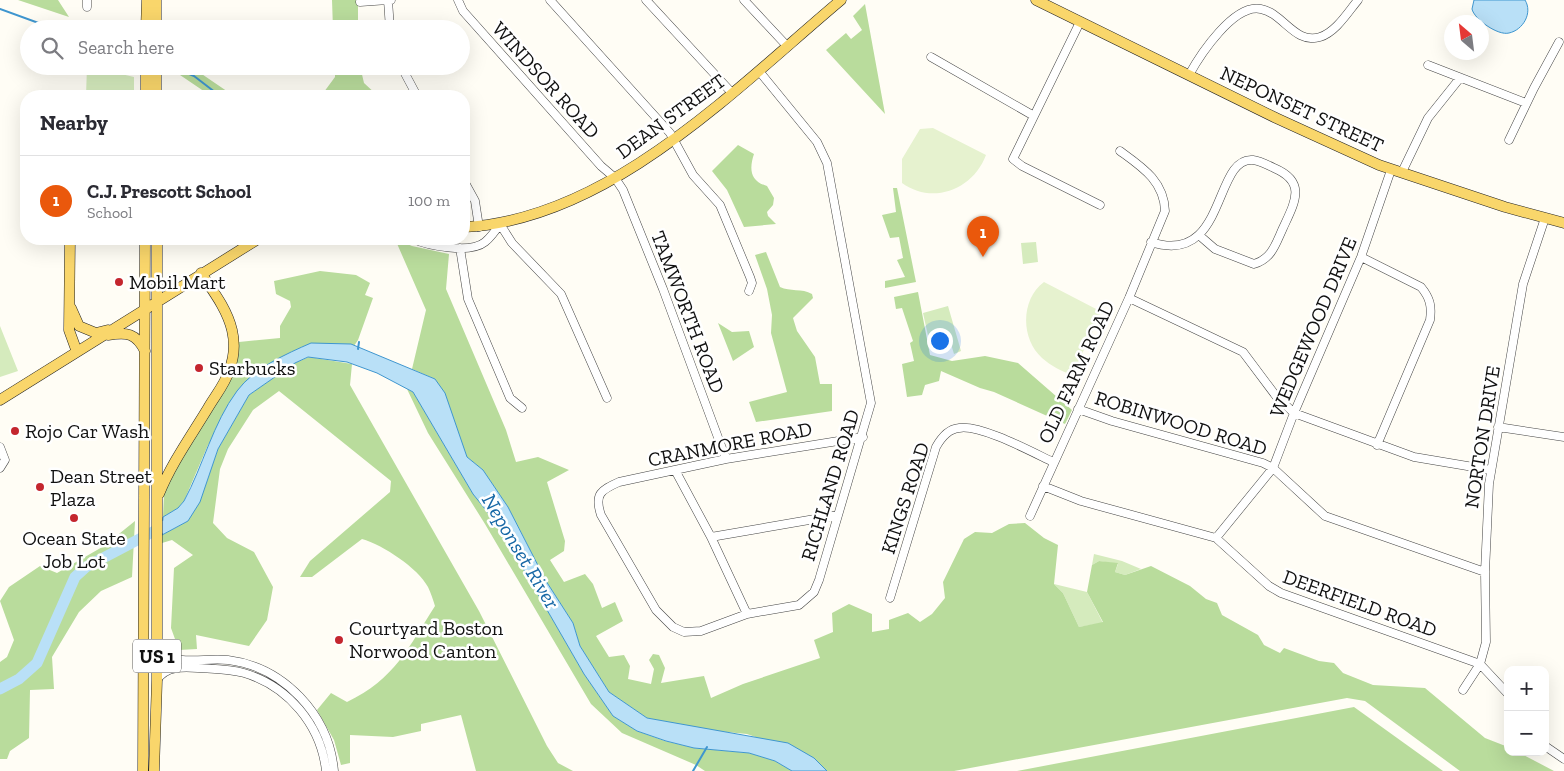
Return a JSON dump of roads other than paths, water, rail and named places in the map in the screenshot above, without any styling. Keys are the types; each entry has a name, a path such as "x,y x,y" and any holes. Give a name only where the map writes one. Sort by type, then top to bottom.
{"main road":[{"path":"146,0 146,20"},
{"path":"156,0 156,20"},
{"name":"DEAN STREET","path":"470,228 500,224 536,214 615,178 673,140 732,93 841,0"},
{"name":"NEPONSET STREET","path":"1036,0 1276,118 1391,170 1564,223"},
{"path":"146,75 146,90"},
{"path":"156,75 156,90"},
{"path":"70,245 69,330 77,352"},
{"name":"US 1","path":"143,771 145,245"},
{"name":"US 1","path":"154,771 157,680 155,522 157,500 157,245"},
{"path":"0,400 248,245"},
{"path":"157,500 166,478 230,372 234,343 225,311 201,273"},
{"path":"69,302 79,326 96,333 114,329"},
{"path":"104,335 118,333 132,335 139,339 145,351"}],"street":[{"path":"360,2 389,0 390,20"},
{"name":"WINDSOR ROAD","path":"458,0 463,11 601,166 615,178"},
{"path":"550,0 666,127 693,175 720,205 750,277 752,283 749,291"},
{"path":"646,0 732,93"},
{"path":"744,0 787,46"},
{"path":"1189,75 1200,56 1222,29 1244,11 1254,8 1262,9 1274,14 1291,30 1311,38 1320,37 1330,32 1358,0"},
{"path":"1080,22 1013,159 1015,162 1100,205"},
{"path":"1509,140 1526,103 1559,42"},
{"path":"931,57 1034,116"},
{"path":"1428,65 1526,103"},
{"name":"RICHLAND ROAD","path":"605,489 599,495 597,504 601,515 664,620 684,632 701,631 746,614 799,605 814,592 863,437 871,403 827,163 817,142 758,71"},
{"path":"406,75 414,90"},
{"path":"1402,172 1428,118 1460,78"},
{"name":"OLD FARM ROAD","path":"1030,516 1129,298 1165,211 1159,185 1120,151"},
{"path":"1151,242 1164,246 1173,246 1200,236 1209,223 1232,172 1240,164 1254,160 1290,177 1296,190 1294,204 1272,253 1260,262 1254,264 1215,249 1200,236"},
{"name":"WEDGEWOOD DRIVE","path":"1216,538 1273,468 1294,413 1361,257 1391,170"},
{"name":"TAMWORTH ROAD","path":"615,178 623,190 639,227 726,460"},
{"path":"470,192 475,201 479,227"},
{"name":"NORTON DRIVE","path":"1463,690 1480,664 1486,642 1484,572 1486,505 1523,284 1545,218"},
{"path":"434,245 460,248 477,246 485,242 500,224 512,243 561,294 607,398"},
{"path":"460,248 468,298 510,398 522,408"},
{"path":"1361,257 1422,287 1428,295 1432,308 1430,320 1377,445"},
{"path":"1129,298 1243,352 1276,396 1294,413 1414,457 1492,470"},
{"name":"ROBINWOOD ROAD","path":"1078,409 1112,421 1263,463 1273,468 1325,516 1484,572"},
{"path":"1498,427 1564,437"},
{"name":"KINGS ROAD","path":"890,598 941,438 952,430 970,428 1053,462"},
{"name":"CRANMORE ROAD","path":"605,489 619,482 674,470 863,437"},
{"path":"0,447 5,460 0,468"},
{"path":"674,470 711,537 746,614"},
{"name":"DEERFIELD ROAD","path":"1043,486 1081,501 1216,538 1281,594 1480,664"},
{"path":"711,537 838,515"},
{"path":"156,635 160,649 167,657 240,662 259,669 290,687 309,706 319,722 331,753 334,771"},
{"path":"1480,664 1504,690"},
{"path":"157,680 161,674 170,669 192,668 238,672 268,683 295,703 310,724 323,753 326,771"},
{"path":"1549,749 1564,759"}],"water":[{"path":"1474,0 1525,0 1528,10 1525,20 1519,28 1509,33 1504,33 1489,27 1489,15 1476,15 1472,9"},
{"path":"311,343 351,344 435,379 445,393 467,457 483,470 508,507 546,581 573,623 580,646 609,692 647,718 788,743 814,758 827,771 792,771 775,761 749,753 694,748 666,741 637,731 613,716 584,674 498,525 473,494 413,392 377,373 347,362 308,357 295,363 249,395 218,449 200,502 188,521 162,535 163,517 178,508 184,501 221,417 237,391 252,375 261,369"}],"waterway":[{"path":"0,9 30,20"},
{"path":"192,75 212,90"},
{"path":"358,349 359,342"},
{"name":"Neponset River","path":"0,689 19,679 37,663 75,577 86,567 164,526"},
{"path":"693,771 707,747"}],"place":[{"name":"C.J. Prescott School","path":"983,257"},
{"name":"Mobil Mart","path":"119,282"},
{"name":"Starbucks","path":"199,368"},
{"name":"Rojo Car Wash","path":"15,431"},
{"name":"Dean Street Plaza","path":"40,487"},
{"name":"Ocean State Job Lot","path":"74,518"},
{"name":"Courtyard Boston Norwood Canton","path":"339,640"}]}
